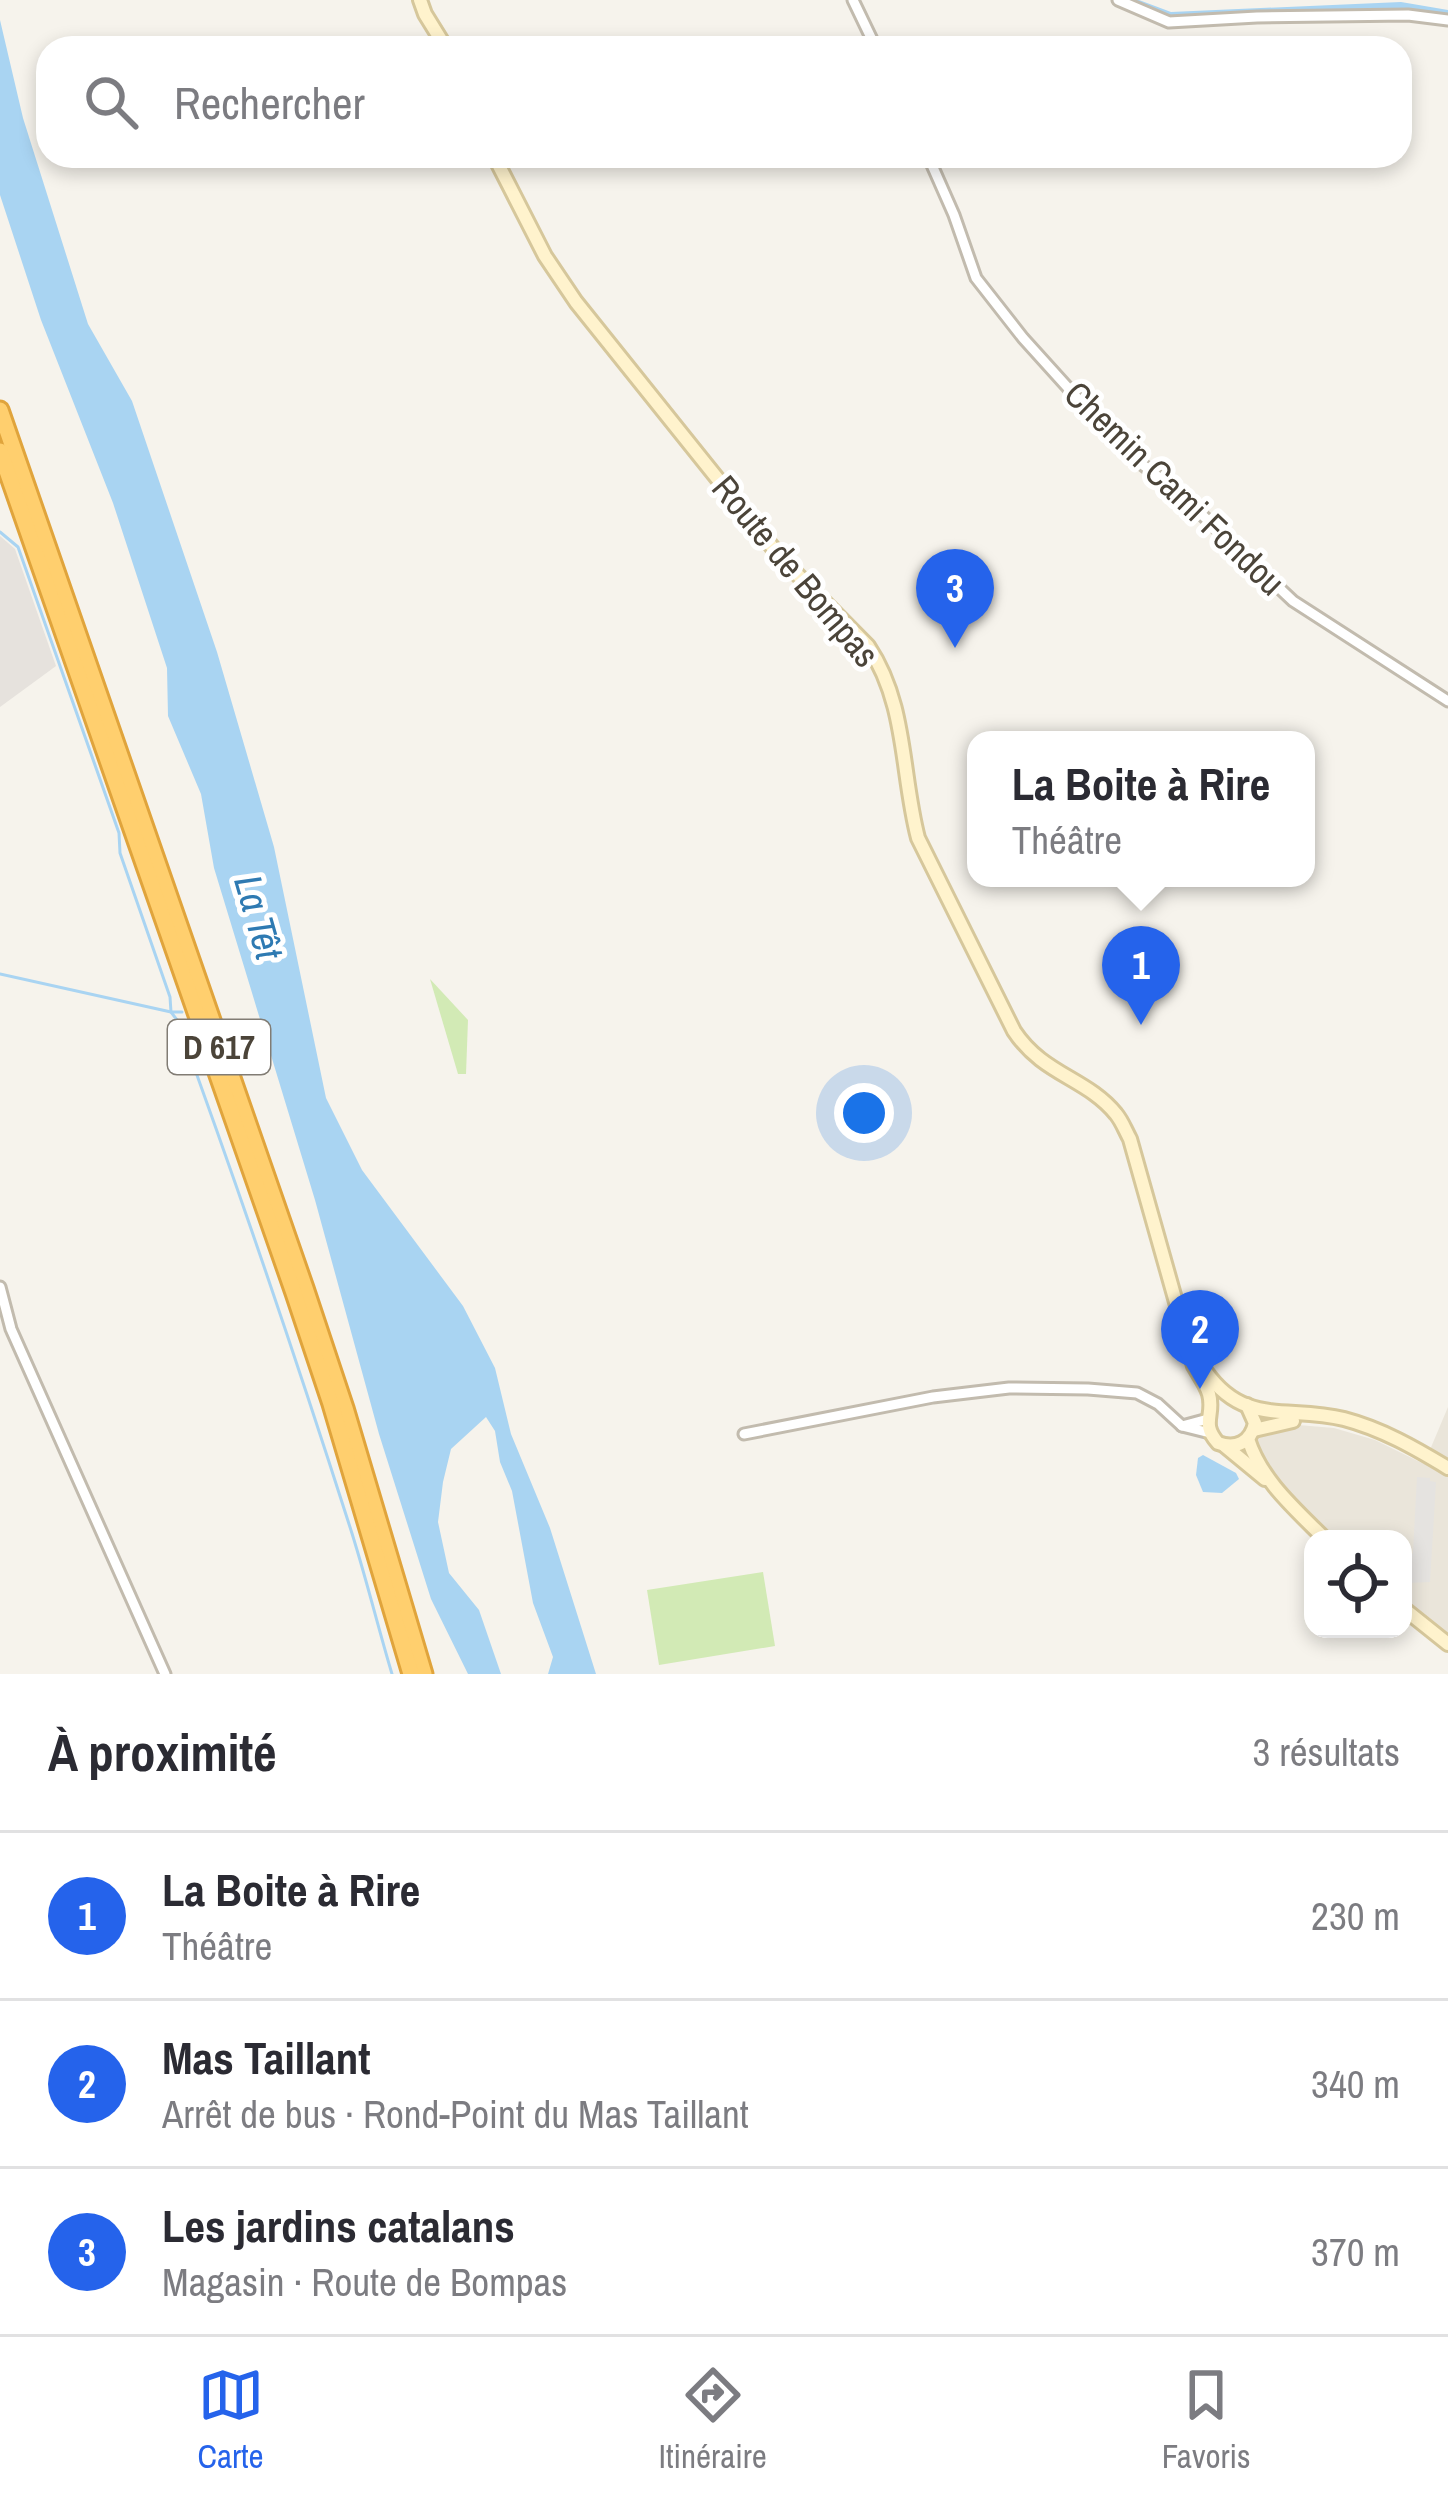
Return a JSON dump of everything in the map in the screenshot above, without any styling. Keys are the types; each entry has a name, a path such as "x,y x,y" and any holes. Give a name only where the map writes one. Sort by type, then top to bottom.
{"highway":[{"name":"D 617","path":"0,410 305,1288 424,1674"},
{"name":"D 617","path":"0,451 302,1315 411,1674"}],"main road":[{"path":"420,0 439,36"},
{"name":"Route de Bompas","path":"500,168 545,256 576,302 781,557 878,661 900,724 911,812 919,838 1025,1049 1119,1117 1130,1139 1181,1326"},
{"path":"1181,1326 1219,1390 1240,1402 1265,1412 1342,1419 1400,1440 1448,1472"},
{"path":"1181,1326 1208,1390 1209,1421 1225,1445 1272,1484 1315,1530"},
{"path":"1209,1421 1220,1402 1240,1402 1254,1416 1254,1458 1272,1484"},
{"path":"1225,1445 1238,1445 1251,1434 1289,1420 1349,1429 1448,1472"},
{"path":"1412,1615 1448,1644"}],"street":[{"path":"853,0 870,36"},
{"path":"1118,0 1169,22 1408,15 1448,20"},
{"name":"Chemin Cami Fondou","path":"933,168 976,278 1125,451 1304,609 1448,701"},
{"path":"0,1286 11,1329 165,1674"},
{"path":"744,1433 933,1397 1009,1388 1137,1394 1158,1404 1182,1426 1209,1421"}],"shaded area":[{"path":"0,536 15,549 56,666 0,707"},
{"path":"1448,1407 1448,1636 1412,1609 1412,1530 1323,1530 1261,1462 1253,1440 1256,1434 1286,1424 1334,1428 1375,1440 1424,1464"},
{"path":"1417,1477 1430,1478 1436,1482 1430,1582 1412,1583"}],"green space":[{"path":"430,979 468,1020 466,1074 458,1074"},
{"path":"763,1572 775,1646 659,1665 647,1590"}],"water":[{"path":"1120,0 1139,0 1171,12 1401,2 1448,10 1448,18 1400,10 1176,20"},
{"name":"La Têt","path":"0,20 36,168 88,324 132,401 217,652 274,847 326,1098 362,1170 463,1306 495,1368 511,1434 550,1528 596,1674 548,1674 553,1657 533,1603 512,1491 500,1462 495,1431 486,1417 451,1449 438,1522 449,1573 479,1610 501,1674 468,1674 431,1599 214,868 201,794 168,716 167,668 113,503 41,320 0,195"},
{"path":"1203,1455 1239,1479 1222,1493 1203,1492 1196,1475 1198,1458"}],"waterway":[{"path":"0,532 18,547 119,833 120,853 170,997 171,1012 287,1334 392,1674"},
{"path":"0,974 182,1012"},
{"path":"234,1026 267,1034"}],"place":[{"name":"Les jardins catalans","path":"955,648"},
{"name":"La Boite à Rire","path":"1141,1025"},
{"name":"Mas Taillant","path":"1200,1389"}]}
